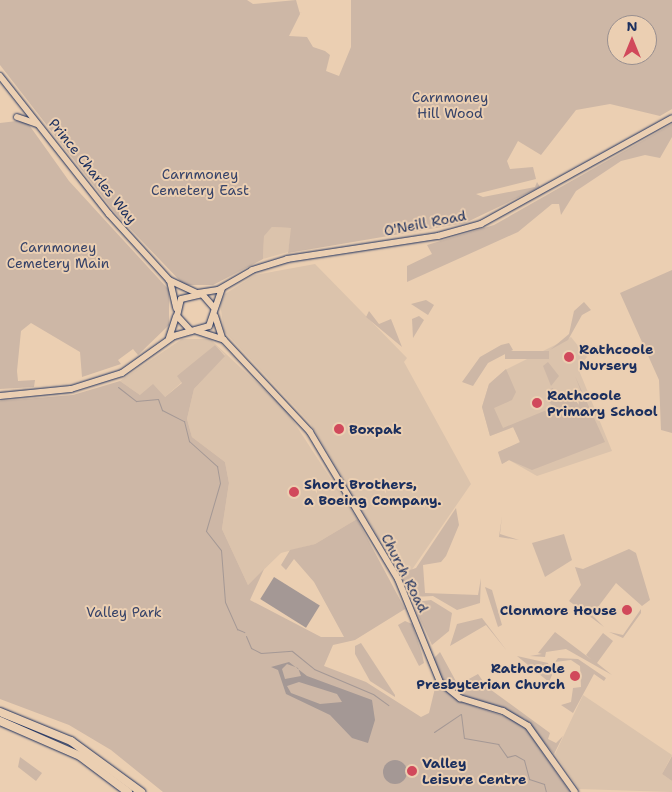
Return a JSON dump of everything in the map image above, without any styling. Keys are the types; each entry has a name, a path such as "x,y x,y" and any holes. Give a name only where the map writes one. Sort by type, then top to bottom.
{"highway":[{"path":"0,712 71,741 141,792"},
{"path":"0,721 73,752 128,792"}],"street":[{"name":"Prince Charles Way","path":"0,76 95,198 170,280 197,293"},
{"path":"17,117 39,125"},
{"name":"O'Neill Road","path":"197,293 222,288 273,263 438,236 481,224 672,118"},
{"path":"170,280 176,312 183,327 196,331"},
{"path":"0,396 71,389 107,379 137,364 168,339 209,326 222,288"},
{"path":"168,339 176,312 184,296 197,293 209,298 215,312"},
{"name":"Church Road","path":"215,312 224,340"},
{"name":"Church Road","path":"196,331 224,340 284,400 326,458 401,586 440,682 460,698 521,720 551,756 575,792"}],"shaded area":[{"path":"272,227 292,228 288,252 263,259 264,235"},
{"path":"315,264 407,358 404,362 471,484 411,571 394,564 310,423 224,331 220,303 225,294 255,275"},
{"name":"Rathcoole Primary School","path":"571,337 587,357 578,368 612,451 537,476 509,460 502,464 498,452 520,443 514,427 490,436 482,407 489,384 505,370"},
{"path":"182,339 210,339 286,410 357,519 315,544 281,553 248,585 222,529 229,483 225,462 192,437 187,419 194,389 225,355 215,345 178,377 182,382 165,397 140,395 120,381"},
{"path":"274,577 320,606 306,628 260,599"},
{"path":"289,662 296,667 287,664 282,669 285,679 301,676 299,669 307,676 372,700 375,720 368,743 352,738 330,715 286,694 278,670 271,667","holes":["299,682 337,694 342,702 320,704 291,693 287,686"]},
{"path":"583,695 672,755 662,774 672,781 672,792 579,789 555,754"},
{"path":"395,760 400,761 406,767 406,777 400,783 395,784 390,783 384,777 383,772 384,767 390,761"}],"green space":[{"path":"0,0 247,0 253,4 296,0 300,14 289,36 307,37 313,47 330,55 326,71 339,76 351,47 351,0 672,0 672,109 660,116 610,104 576,110 541,155 518,141 507,161 510,169 533,167 536,179 476,194 483,197 535,187 537,182 540,187 465,223 288,253 291,228 272,227 264,236 263,259 213,285 184,285 116,214 0,65"},
{"name":"Carnmoney Cemetery Main","path":"27,122 69,181 169,290 169,325 138,355 133,349 118,360 121,364 82,377 80,352 31,323 21,331 17,371 18,381 35,380 34,387 0,389 0,123"},
{"path":"672,124 672,137 660,158 645,155 621,161 576,191 561,215 559,204 552,204 518,232 407,282 407,266 432,254 427,245 494,225"},
{"path":"672,270 672,433 661,430 659,380 620,293"},
{"path":"426,300 434,305 428,315 411,304"},
{"path":"584,302 591,310 582,315 568,340 550,350 569,334 574,311"},
{"path":"369,311 379,324 391,319 402,347 366,317"},
{"path":"419,316 424,320 413,338 412,319"},
{"path":"509,343 513,350 488,363 473,386 462,382 480,357 501,345"},
{"name":"Valley Park","path":"215,345 225,356 194,389 187,419 192,437 225,462 229,483 222,529 248,585 264,569 250,600 321,637 344,637 314,582 294,559 286,570 281,565 290,550 315,544 357,519 405,609 355,640 333,645 324,666 366,682 421,717 429,713 436,684 461,702 515,720 526,729 570,792 163,792 111,750 69,725 0,699 0,401 73,395 120,381 140,395 153,384 165,397 182,383 177,376"},
{"path":"505,351 549,351 549,359 505,359"},
{"path":"548,362 559,376 551,386 543,366"},
{"path":"506,369 516,392 512,400 494,408 503,428 554,407 545,398 550,396 547,390 553,388 556,398 570,391 573,397 582,394 575,376 605,442 532,470 509,460 502,464 498,452 520,442 513,427 490,436 482,407 489,384"},
{"path":"456,508 459,525 446,556 441,562 423,565 425,593 478,595 481,578 480,603 457,610 433,596 413,597 395,566 407,571 416,568"},
{"path":"502,516 500,534 519,540 499,537"},
{"path":"564,534 572,560 545,577 532,543"},
{"path":"629,549 636,553 650,600 642,606 616,583 592,615 604,627 569,601 581,585 575,567 583,569"},
{"path":"485,587 492,590 502,625 498,627"},
{"path":"431,600 452,613 449,631 432,645 415,608 416,602"},
{"path":"641,609 641,613 623,638 609,632 623,635"},
{"path":"482,618 507,651 486,625 450,646 457,624"},
{"path":"405,621 412,624 422,654 424,663 419,666 398,625"},
{"path":"555,632 592,660 586,655 603,633 613,641 597,663 612,675 566,649 546,652 545,657 530,656 542,654 538,653"},
{"path":"361,643 395,697 370,681 355,654 355,646"},
{"path":"440,652 458,685 478,674 487,687 550,733 548,739 556,743 563,736 554,754 525,719 464,697 443,682 433,659"},
{"path":"517,656 548,663 552,675 549,682"},
{"path":"558,658 578,659 606,678 604,681 594,674 573,713 561,705 571,702 573,688 581,687 580,666 571,660 555,662"},
{"path":"672,756 672,781 662,774"},
{"path":"20,757 42,773 36,781 18,767"}],"waterway":[{"path":"118,387 136,401 158,399 162,410 184,421 189,441 217,466 220,483 206,531 221,550 225,602 237,629 244,632"},
{"path":"246,636 251,648 261,653 292,651 314,669 373,694 388,705"},
{"path":"434,732 461,714 464,738 498,744 507,757 515,755 524,760 529,779 544,784 546,792"}],"place":[{"name":"Rathcoole Nursery","path":"569,357"},
{"name":"Rathcoole Primary School","path":"537,403"},
{"name":"Boxpak","path":"339,429"},
{"name":"Short Brothers, a Boeing Company.","path":"294,492"},
{"name":"Clonmore House","path":"627,610"},
{"name":"Rathcoole Presbyterian Church","path":"575,676"},
{"name":"Valley Leisure Centre","path":"412,771"}],"park label":[{"name":"Carnmoney Hill Wood","path":"450,105"},
{"name":"Carnmoney Cemetery East","path":"200,182"}]}
